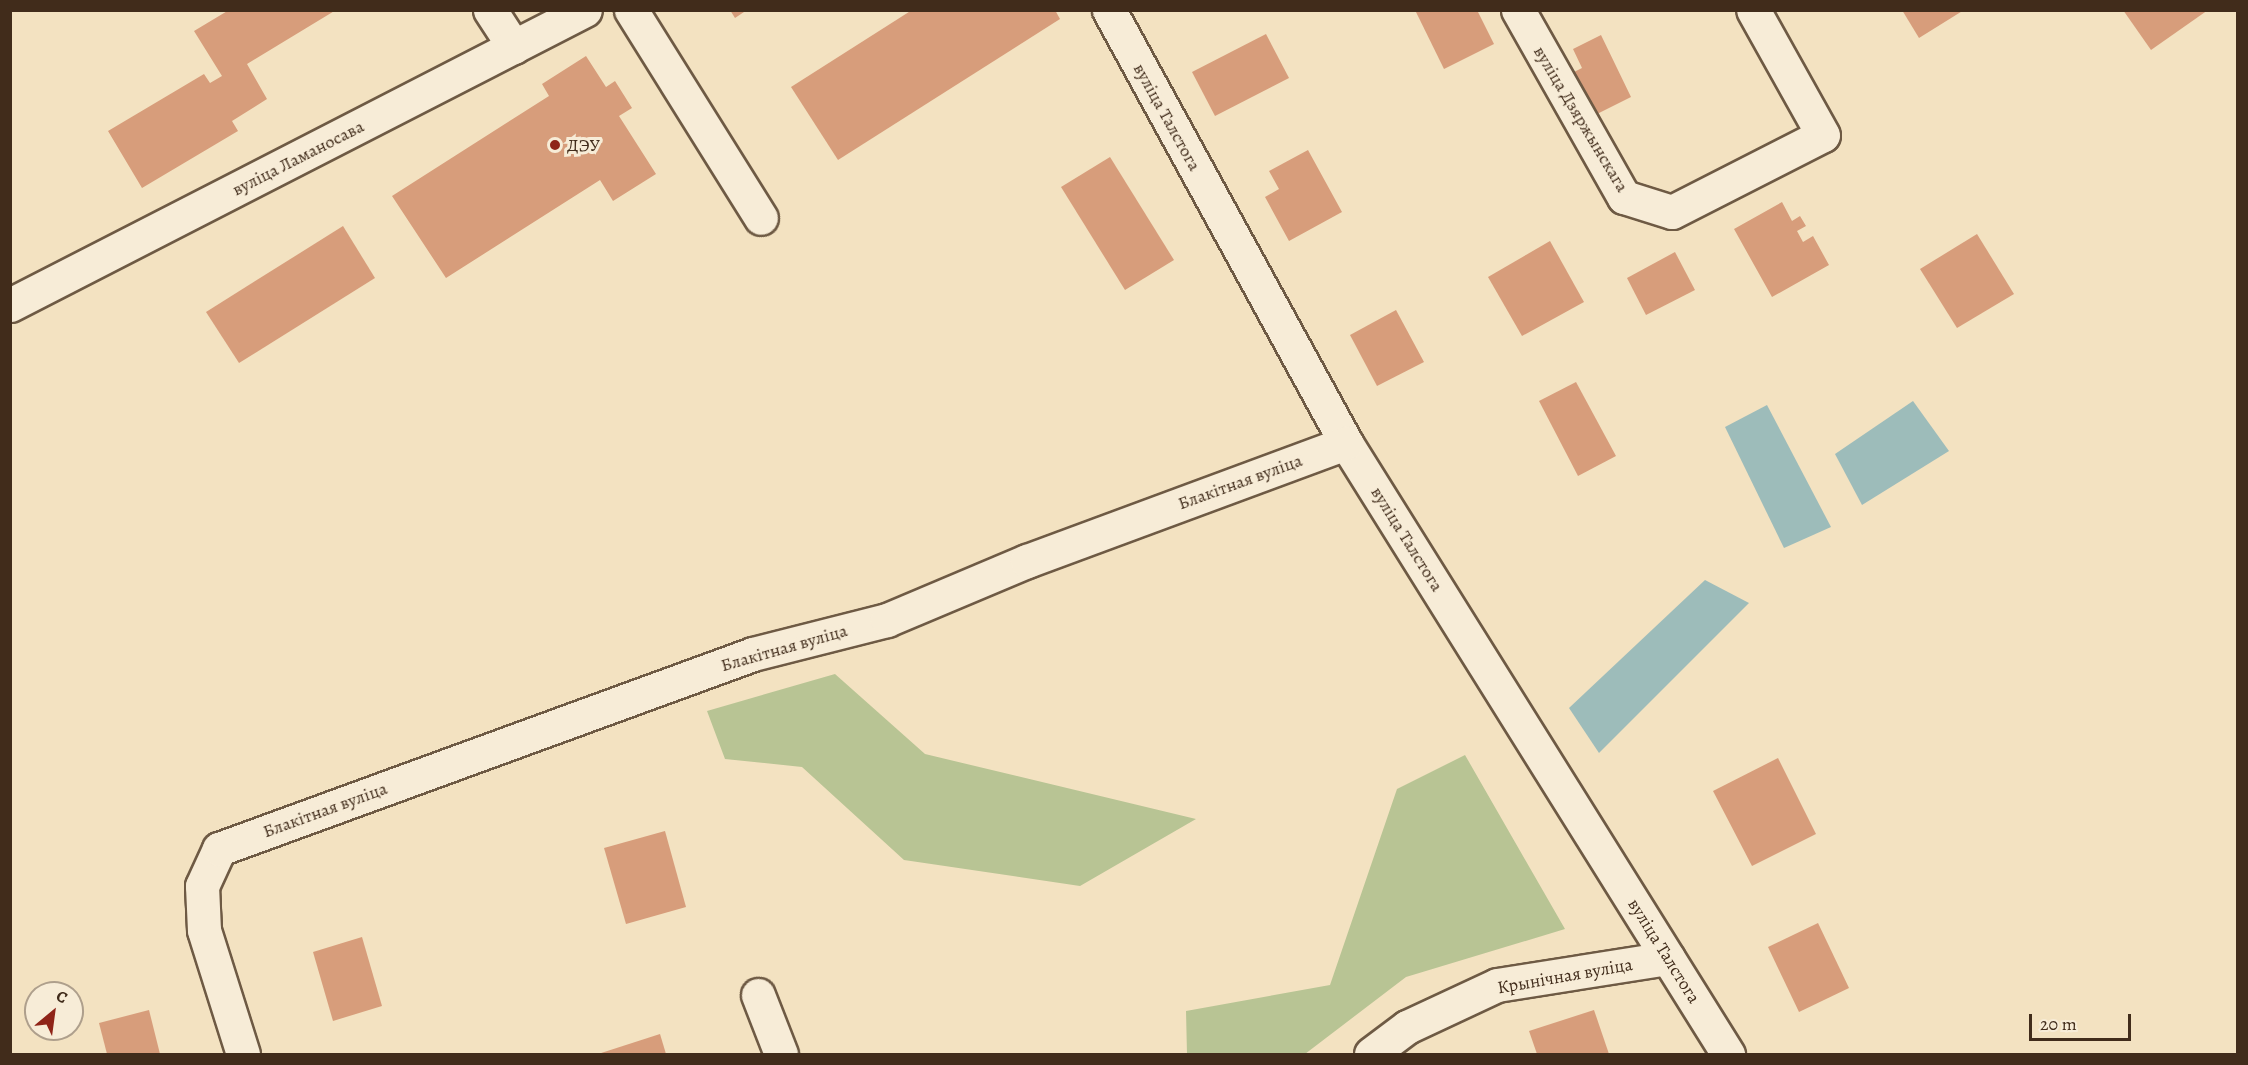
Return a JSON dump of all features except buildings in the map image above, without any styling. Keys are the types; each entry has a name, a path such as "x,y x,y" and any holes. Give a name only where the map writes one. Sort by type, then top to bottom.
{"street":[{"path":"490,10 514,47"},
{"name":"вуліца Ламаносава","path":"10,305 585,10"},
{"path":"632,10 761,218"},
{"name":"вуліца Талстога","path":"1108,10 1346,443 1728,1054"},
{"name":"вуліца Дзяржынскага","path":"1518,10 1624,197 1672,212 1823,135 1753,10"},
{"name":"Блакітная вуліца","path":"243,1054 204,930 202,886 219,849 753,654 887,620 1027,561 1346,443"},
{"name":"Крынічная вуліца","path":"1371,1054 1407,1028 1497,985 1668,958"},
{"path":"758,995 781,1054"}],"green space":[{"path":"835,674 925,754 1196,819 1080,886 904,860 802,767 725,759 707,711"},
{"path":"1465,755 1565,929 1406,977 1305,1054 1187,1054 1186,1011 1330,985 1397,789"}],"water":[{"path":"1913,401 1949,451 1862,505 1835,454"},
{"path":"1767,405 1831,527 1784,548 1725,427"},
{"path":"1705,580 1749,603 1599,753 1569,708"}],"place":[{"name":"ДЭУ","path":"555,145"}]}
